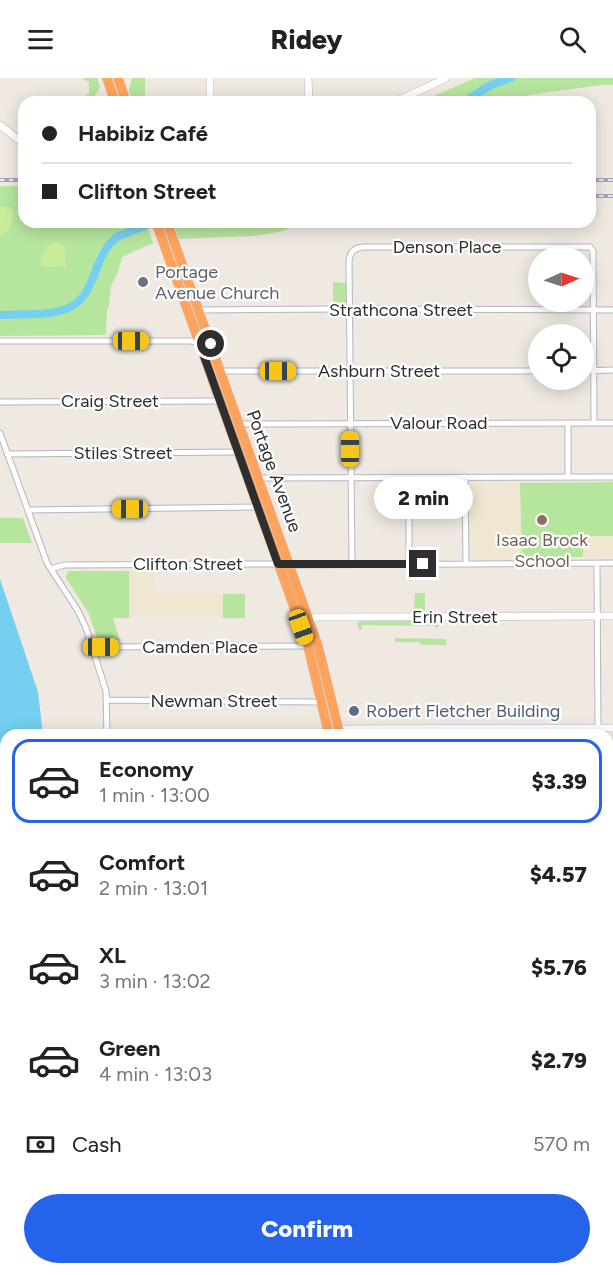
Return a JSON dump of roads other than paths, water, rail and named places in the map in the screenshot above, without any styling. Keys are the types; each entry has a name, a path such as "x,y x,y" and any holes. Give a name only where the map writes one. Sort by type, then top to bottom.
{"highway":[{"path":"107,78 113,96"},
{"path":"118,78 124,96"},
{"path":"123,92 128,78"},
{"name":"Portage Avenue","path":"160,228 199,310 269,506 318,646 338,729"},
{"name":"Portage Avenue","path":"166,228 166,236 188,311 308,646 327,729"}],"main road":[{"path":"210,78 210,96"},
{"path":"308,78 309,96"},
{"path":"408,96 447,78"},
{"path":"0,125 18,141"},
{"path":"0,130 18,142"},
{"name":"Erin Street","path":"309,620 316,617 613,616"},
{"path":"301,627 309,620"}],"street":[{"name":"Denson Place","path":"349,309 349,261 353,251 359,247 528,247"},
{"path":"349,309 352,564"},
{"name":"Strathcona Street","path":"188,311 528,310"},
{"name":"Strathcona Street","path":"594,310 613,310"},
{"path":"0,341 190,341 211,344"},
{"path":"594,370 613,370"},
{"name":"Ashburn Street","path":"220,371 528,371"},
{"path":"593,390 594,423"},
{"name":"Craig Street","path":"0,402 220,401"},
{"path":"568,423 568,477"},
{"name":"Valour Road","path":"228,425 613,423"},
{"path":"0,433 47,564 81,617 92,647 105,685 107,729"},
{"name":"Stiles Street","path":"8,454 238,452"},
{"path":"409,477 409,564"},
{"path":"465,477 466,564"},
{"path":"259,478 613,477"},
{"path":"28,510 258,508 269,506"},
{"path":"597,564 598,729"},
{"name":"Clifton Street","path":"51,569 64,565 613,564"},
{"name":"Camden Place","path":"92,647 308,646"},
{"name":"Newman Street","path":"106,700 321,702"}],"water":[{"path":"0,579 38,692 42,729 0,729"}],"waterway":[{"path":"473,96 491,85 511,78"},
{"path":"0,315 50,313 66,309 76,303 84,296 108,246 119,236 140,228"}],"railway":[{"path":"0,180 18,180"},
{"path":"596,180 613,180"},
{"path":"596,196 613,196"}],"place":[{"name":"Portage Avenue Church","path":"143,282"},
{"name":"Isaac Brock School","path":"542,520"},
{"name":"Robert Fletcher Building","path":"354,711"}]}
